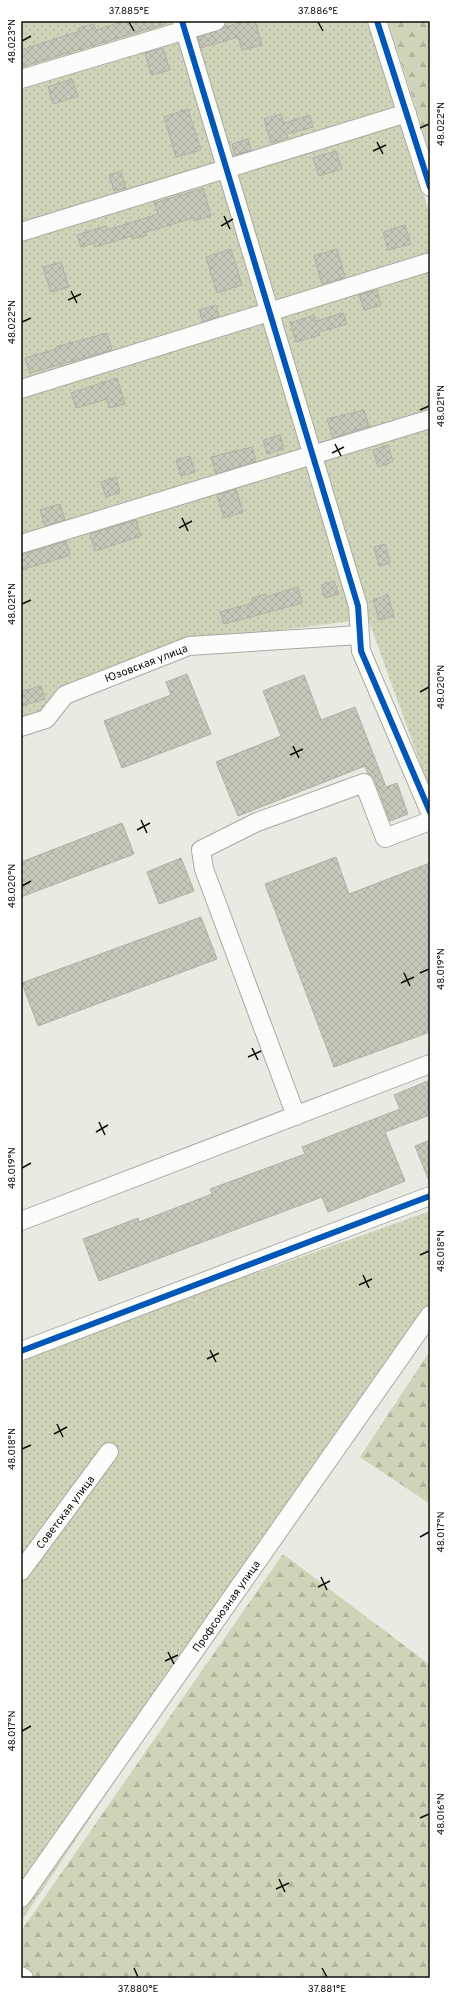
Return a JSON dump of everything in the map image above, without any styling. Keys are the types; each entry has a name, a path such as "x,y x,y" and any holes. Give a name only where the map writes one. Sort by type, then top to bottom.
{"street":[{"path":"21,80 183,26 216,21"},
{"path":"377,21 430,187"},
{"path":"183,26 358,606 361,651 430,812"},
{"path":"21,232 407,113"},
{"path":"21,389 430,262"},
{"path":"21,544 430,419"},
{"name":"Юзовская улица","path":"21,727 46,719 65,695 189,646 359,636"},
{"path":"296,1116 204,869 201,850 257,822 364,783 385,838 430,821"},
{"path":"21,1221 430,1064"},
{"path":"21,1351 430,1196"},
{"name":"Профсоюзная улица","path":"21,1898 430,1315"},
{"name":"Советская улица","path":"21,1571 109,1452"}],"green space":[{"path":"21,21 370,21 430,215 430,790 368,619 188,642 43,715 21,722"},
{"path":"388,21 430,21 430,153"},
{"path":"430,1211 430,1308 21,1922 21,1357"},
{"path":"430,1351 430,1504 360,1457"},
{"path":"283,1554 430,1665 430,1978 21,1978 21,1931"}],"building":[{"path":"125,21 164,21 165,24 21,67 21,50 80,31 79,28 94,24 96,30"},
{"path":"244,21 255,21 262,45 242,50 238,37 201,48 198,37"},
{"path":"163,48 170,70 151,75 145,53"},
{"path":"72,79 78,96 53,104 48,87"},
{"path":"188,109 201,150 176,157 164,117"},
{"path":"281,114 284,123 310,115 313,127 287,134 288,138 271,143 264,119"},
{"path":"248,139 251,150 235,155 232,144"},
{"path":"336,151 342,169 319,176 313,158"},
{"path":"121,171 126,188 114,191 109,175"},
{"path":"203,188 211,216 194,221 193,218 146,232 147,235 132,239 131,236 95,247 94,243 81,247 77,235 106,226 107,230 158,214 154,203"},
{"path":"405,225 411,244 388,250 383,232"},
{"path":"231,249 242,285 217,293 206,257"},
{"path":"337,249 345,277 322,284 314,256"},
{"path":"61,262 69,287 51,292 43,267"},
{"path":"377,290 381,305 364,310 359,295"},
{"path":"216,305 219,316 203,322 199,310"},
{"path":"343,313 347,324 319,332 320,335 296,342 290,323 314,315 316,321"},
{"path":"107,333 112,350 30,373 25,358 56,349 56,347"},
{"path":"117,378 125,404 109,408 107,399 76,408 71,393"},
{"path":"364,410 369,426 333,438 327,419"},
{"path":"280,435 284,449 267,454 263,440"},
{"path":"388,445 393,462 378,467 373,450"},
{"path":"252,447 256,461 216,474 211,457"},
{"path":"190,456 195,472 181,476 176,460"},
{"path":"116,477 120,492 106,497 101,482"},
{"path":"236,489 243,512 224,518 217,495"},
{"path":"60,504 65,520 45,526 40,510"},
{"path":"136,520 141,536 95,551 90,534"},
{"path":"66,541 70,555 21,570 21,555"},
{"path":"385,544 390,563 379,566 374,547"},
{"path":"334,581 339,594 325,598 321,585"},
{"path":"298,587 302,603 224,624 220,612 253,603 252,598 265,594 266,597"},
{"path":"388,595 394,616 379,620 373,600"},
{"path":"187,674 211,734 122,768 104,721 171,695 166,682"},
{"path":"304,675 321,720 355,707 386,787 397,783 408,814 390,821 374,779 368,774 365,766 238,816 216,762 281,736 263,691"},
{"path":"41,686 45,699 21,706 21,692"},
{"path":"122,823 134,854 21,897 21,862"},
{"path":"336,857 349,894 430,863 430,1032 334,1067 265,884"},
{"path":"181,858 194,891 159,904 147,872"},
{"path":"201,917 217,959 38,1026 22,983"},
{"path":"430,1080 430,1115 385,1132 405,1181 328,1212 322,1197 99,1281 83,1239 138,1218 139,1222 212,1194 210,1189 305,1154 302,1147 400,1109 394,1095"},
{"path":"430,1140 430,1181 429,1181 415,1146"}],"cycle path":[{"path":"182,21 358,606 361,651 430,812"},
{"path":"377,21 430,187"},
{"path":"21,1351 430,1196"}]}
